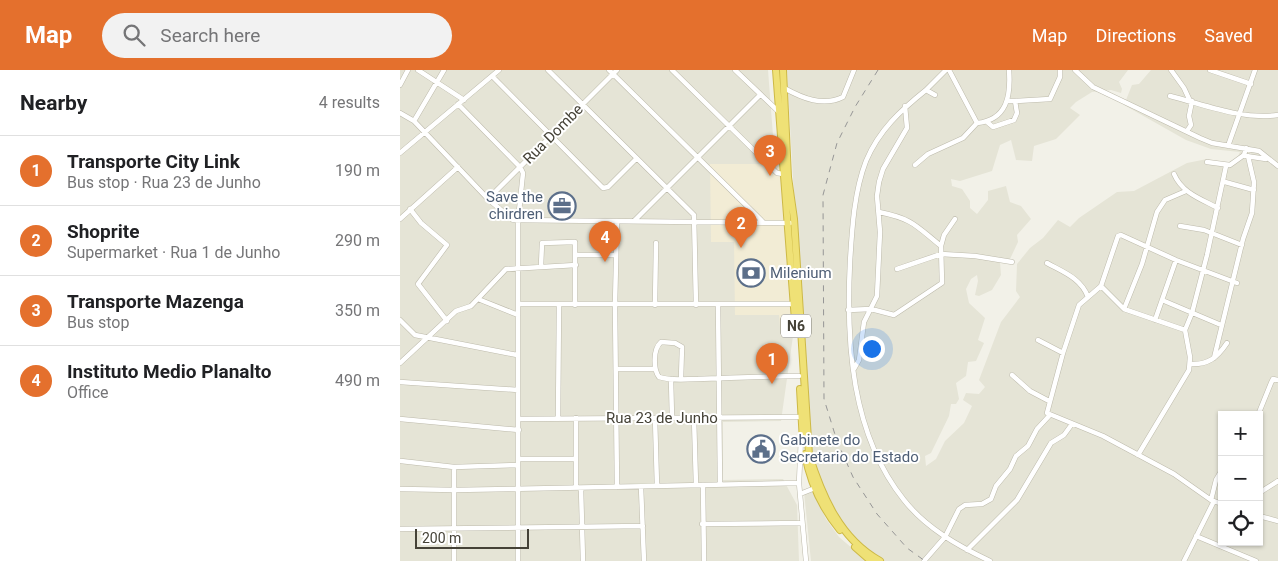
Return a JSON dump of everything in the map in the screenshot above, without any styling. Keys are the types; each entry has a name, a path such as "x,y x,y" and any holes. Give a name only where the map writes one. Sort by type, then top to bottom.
{"highway":[{"name":"N6","path":"776,70 783,174 792,224 794,304 799,376 809,455 822,493 846,530 862,547 880,561"},
{"name":"N6","path":"783,70 782,88 792,224 803,417 802,431 808,467 815,488 832,521 853,545 871,561"}],"street":[{"path":"400,85 408,70"},
{"path":"418,70 464,100"},
{"path":"414,122 444,70"},
{"path":"400,153 499,70"},
{"path":"548,70 694,215 696,304"},
{"path":"672,70 777,173 783,174"},
{"path":"735,70 778,111"},
{"path":"782,88 814,101 839,99 843,96 854,70"},
{"path":"977,122 948,70 888,122 864,169 853,225 848,310 853,370 861,411 876,454 890,480 905,501 945,537 990,561"},
{"path":"915,165 928,154 963,138 977,122 987,122 1005,107 1010,90 1009,70"},
{"path":"1007,101 1050,99 1060,76 1060,70"},
{"path":"1075,70 1093,87 1212,143 1259,151 1278,166"},
{"path":"1171,70 1191,101 1189,116 1191,125 1187,131"},
{"path":"1210,70 1251,84"},
{"path":"1228,146 1255,70"},
{"path":"613,71 762,222"},
{"name":"Rua Dombe","path":"488,199 582,105 613,71"},
{"path":"492,76 603,188 608,187 636,159"},
{"path":"926,90 934,95"},
{"path":"634,221 760,95"},
{"path":"1170,96 1255,117 1278,115"},
{"path":"987,122 993,127 1014,120 1017,113 1015,101"},
{"path":"458,104 520,167 523,177 518,221 518,561"},
{"path":"853,370 859,360 864,322 877,296 880,232 877,196 879,182 883,169 907,128 905,106"},
{"path":"400,113 414,122 488,199 510,219 518,221 695,221 792,224"},
{"path":"1214,358 1221,325 1235,282 1242,246 1252,213 1253,175 1246,156 1246,148"},
{"path":"1207,162 1226,166 1236,163 1246,156 1267,159"},
{"path":"1138,455 1148,435 1180,388 1190,364 1185,330 1192,313 1203,271 1226,166"},
{"path":"400,218 458,167"},
{"path":"1174,174 1177,182 1186,191 1218,208"},
{"path":"1224,182 1254,190"},
{"path":"1124,308 1160,206 1165,200 1186,191"},
{"path":"410,209 422,223 448,245 418,284 447,321"},
{"path":"879,212 906,218 941,246"},
{"path":"848,310 871,309 891,315 900,312 942,283 941,246 947,229 955,219"},
{"path":"617,221 615,305 617,487"},
{"path":"1180,226 1190,226 1242,246"},
{"path":"1049,416 1047,411 1049,401 1078,305 1101,286 1119,235 1203,271 1235,282"},
{"path":"541,266 541,246 544,242 574,242 576,255 575,305"},
{"path":"655,305 656,243"},
{"path":"897,269 941,254 974,256 1012,262"},
{"path":"576,255 616,255"},
{"path":"1155,320 1176,260"},
{"path":"1047,263 1076,279 1085,288 1088,297"},
{"path":"400,363 460,309 471,306 502,272 518,267 576,265"},
{"path":"1101,286 1124,308 1185,330"},
{"path":"478,299 518,315"},
{"path":"1162,300 1221,325"},
{"path":"518,304 794,304"},
{"path":"718,304 720,484"},
{"path":"558,305 558,419"},
{"path":"858,309 864,322"},
{"path":"400,320 412,334 431,336 517,355"},
{"path":"1038,340 1063,353"},
{"path":"681,379 682,351 679,344 661,342 658,345 655,368 659,377 681,379 799,376"},
{"path":"1190,364 1207,363 1226,344"},
{"path":"616,369 655,368"},
{"path":"1012,375 1030,392 1049,401"},
{"path":"671,379 672,418"},
{"path":"1260,411 1270,383 1273,380 1278,380"},
{"path":"400,382 518,390"},
{"path":"924,561 945,537 959,509 965,504 982,504 991,499 996,486 1010,469 1016,456 1028,446 1037,429 1049,416"},
{"path":"1049,416 1103,436 1174,474 1218,503"},
{"name":"Rua 23 de Junho","path":"519,419 803,417"},
{"path":"576,418 576,459 582,561"},
{"path":"655,418 657,486"},
{"path":"694,418 696,485"},
{"path":"400,419 519,430"},
{"path":"967,550 1017,500 1051,443 1064,435 1072,424"},
{"path":"802,431 799,483 806,561"},
{"path":"400,466 400,459 454,467 518,465"},
{"path":"518,459 576,459"},
{"path":"454,467 454,561"},
{"path":"1184,561 1213,501 1218,477"},
{"path":"1263,490 1278,481"},
{"path":"400,489 455,490 799,483"},
{"path":"703,485 702,524 704,561"},
{"path":"642,486 644,561"},
{"path":"800,494 815,488"},
{"path":"1213,501 1218,500"},
{"path":"1263,517 1278,521"},
{"path":"702,524 802,523"},
{"path":"400,529 643,526"},
{"path":"1196,536 1256,561"}],"shaded area":[{"path":"400,70 768,70 775,162 781,164 711,242 734,242 780,315 781,337 793,336 781,421 723,422 723,480 783,479 797,505 799,561 400,561"},
{"path":"787,70 1128,70 1119,82 1122,89 1121,93 1111,90 1092,92 1076,102 1070,108 1080,115 1056,139 1034,146 1032,161 1016,160 1011,140 1000,145 992,171 960,181 951,179 952,186 962,189 970,201 970,208 977,214 988,200 988,191 1006,186 1010,202 1021,206 1031,219 1017,235 1018,242 1010,259 1000,262 1001,275 992,290 979,296 975,295 978,281 977,275 971,279 966,289 969,303 985,318 978,340 984,343 976,361 968,362 966,376 956,383 959,399 956,404 951,404 949,416 931,453 925,456 926,466 936,459 945,441 964,423 972,406 963,400 966,393 979,394 985,387 979,380 1001,322 1020,297 1016,291 1017,264 1058,220 1070,227 1079,218 1117,192 1134,191 1187,163 1207,159 1223,164 1237,159 1240,152 1211,149 1186,140 1124,105 1132,85 1139,84 1151,70 1278,70 1278,561 884,561 862,547 840,521 819,482 807,433"},
{"path":"710,164 781,164 791,248 793,336 781,337 779,315 735,315 734,242 711,242"},
{"path":"813,490 826,519 839,537 867,561 811,561 804,492"}],"railway":[{"path":"878,70 855,107 837,143 823,195 824,399 837,441 853,477 877,514 907,548 925,561"}],"place":[{"name":"Transporte Mazenga","path":"770,176"},
{"name":"Save the chirdren","path":"562,206"},
{"name":"Shoprite","path":"741,248"},
{"name":"Instituto Medio Planalto","path":"605,262"},
{"name":"Milenium","path":"751,273"},
{"name":"Transporte City Link","path":"772,384"},
{"name":"Gabinete do Secretario do Estado","path":"761,449"}]}
